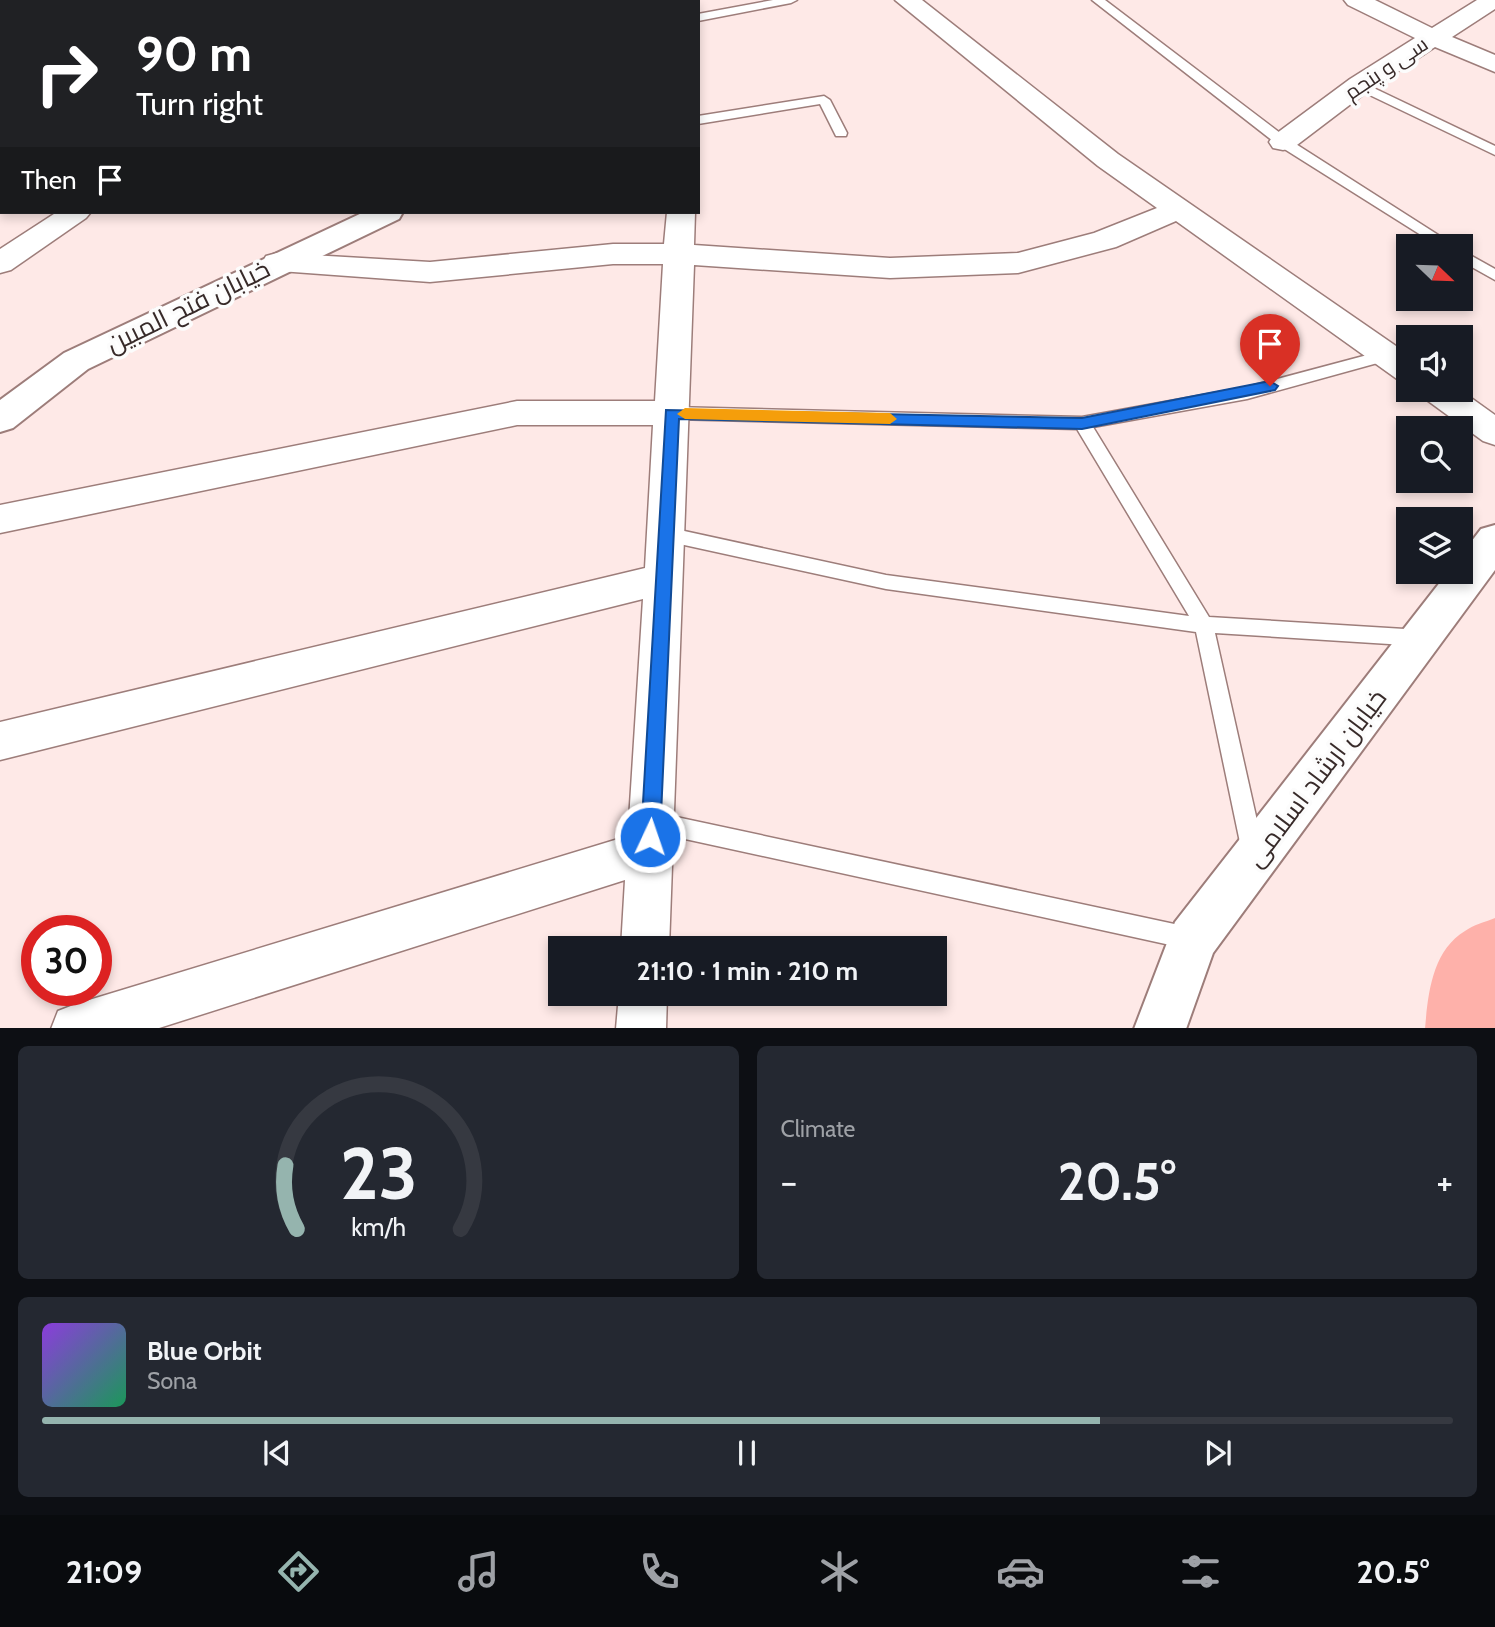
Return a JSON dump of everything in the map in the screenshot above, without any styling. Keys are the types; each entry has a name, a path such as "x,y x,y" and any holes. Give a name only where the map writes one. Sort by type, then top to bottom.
{"main road":[{"name":"خیابان فتح المبین","path":"0,419 76,361 384,214"},
{"name":"خیابان ارشاد اسلامی","path":"1160,1028 1193,939 1495,540"}],"street":[{"path":"907,0 1108,160 1396,362"},
{"path":"1356,0 1495,64"},
{"name":"سی و پنجم","path":"1283,142 1359,85 1493,0"},
{"path":"277,263 430,272 613,254 679,254 890,268 1018,263 1105,240 1179,209"},
{"path":"0,263 73,214"},
{"path":"646,936 681,214"},
{"path":"1453,402 1495,432"},
{"path":"0,519 517,413 672,413"},
{"path":"0,741 663,579"},
{"path":"76,1028 650,837"},
{"path":"641,1028 642,1006"}],"lane":[{"path":"700,18 791,0"},
{"path":"1098,0 1283,142 1429,234"},
{"path":"1359,85 1495,151"},
{"path":"700,120 824,100 841,133"},
{"path":"1474,262 1495,275"},
{"path":"672,413 1082,423 1396,363"},
{"path":"1082,423 1204,625 1254,859"},
{"path":"666,534 886,582 1204,625 1421,638"},
{"path":"650,837 1193,939"}],"waterway":[{"path":"1471,1028 1474,987 1495,963"}],"slow traffic":[{"path":"685,414 890,419"}],"route":[{"path":"650,837 672,413 1082,423 1247,393 1270,386"}]}
